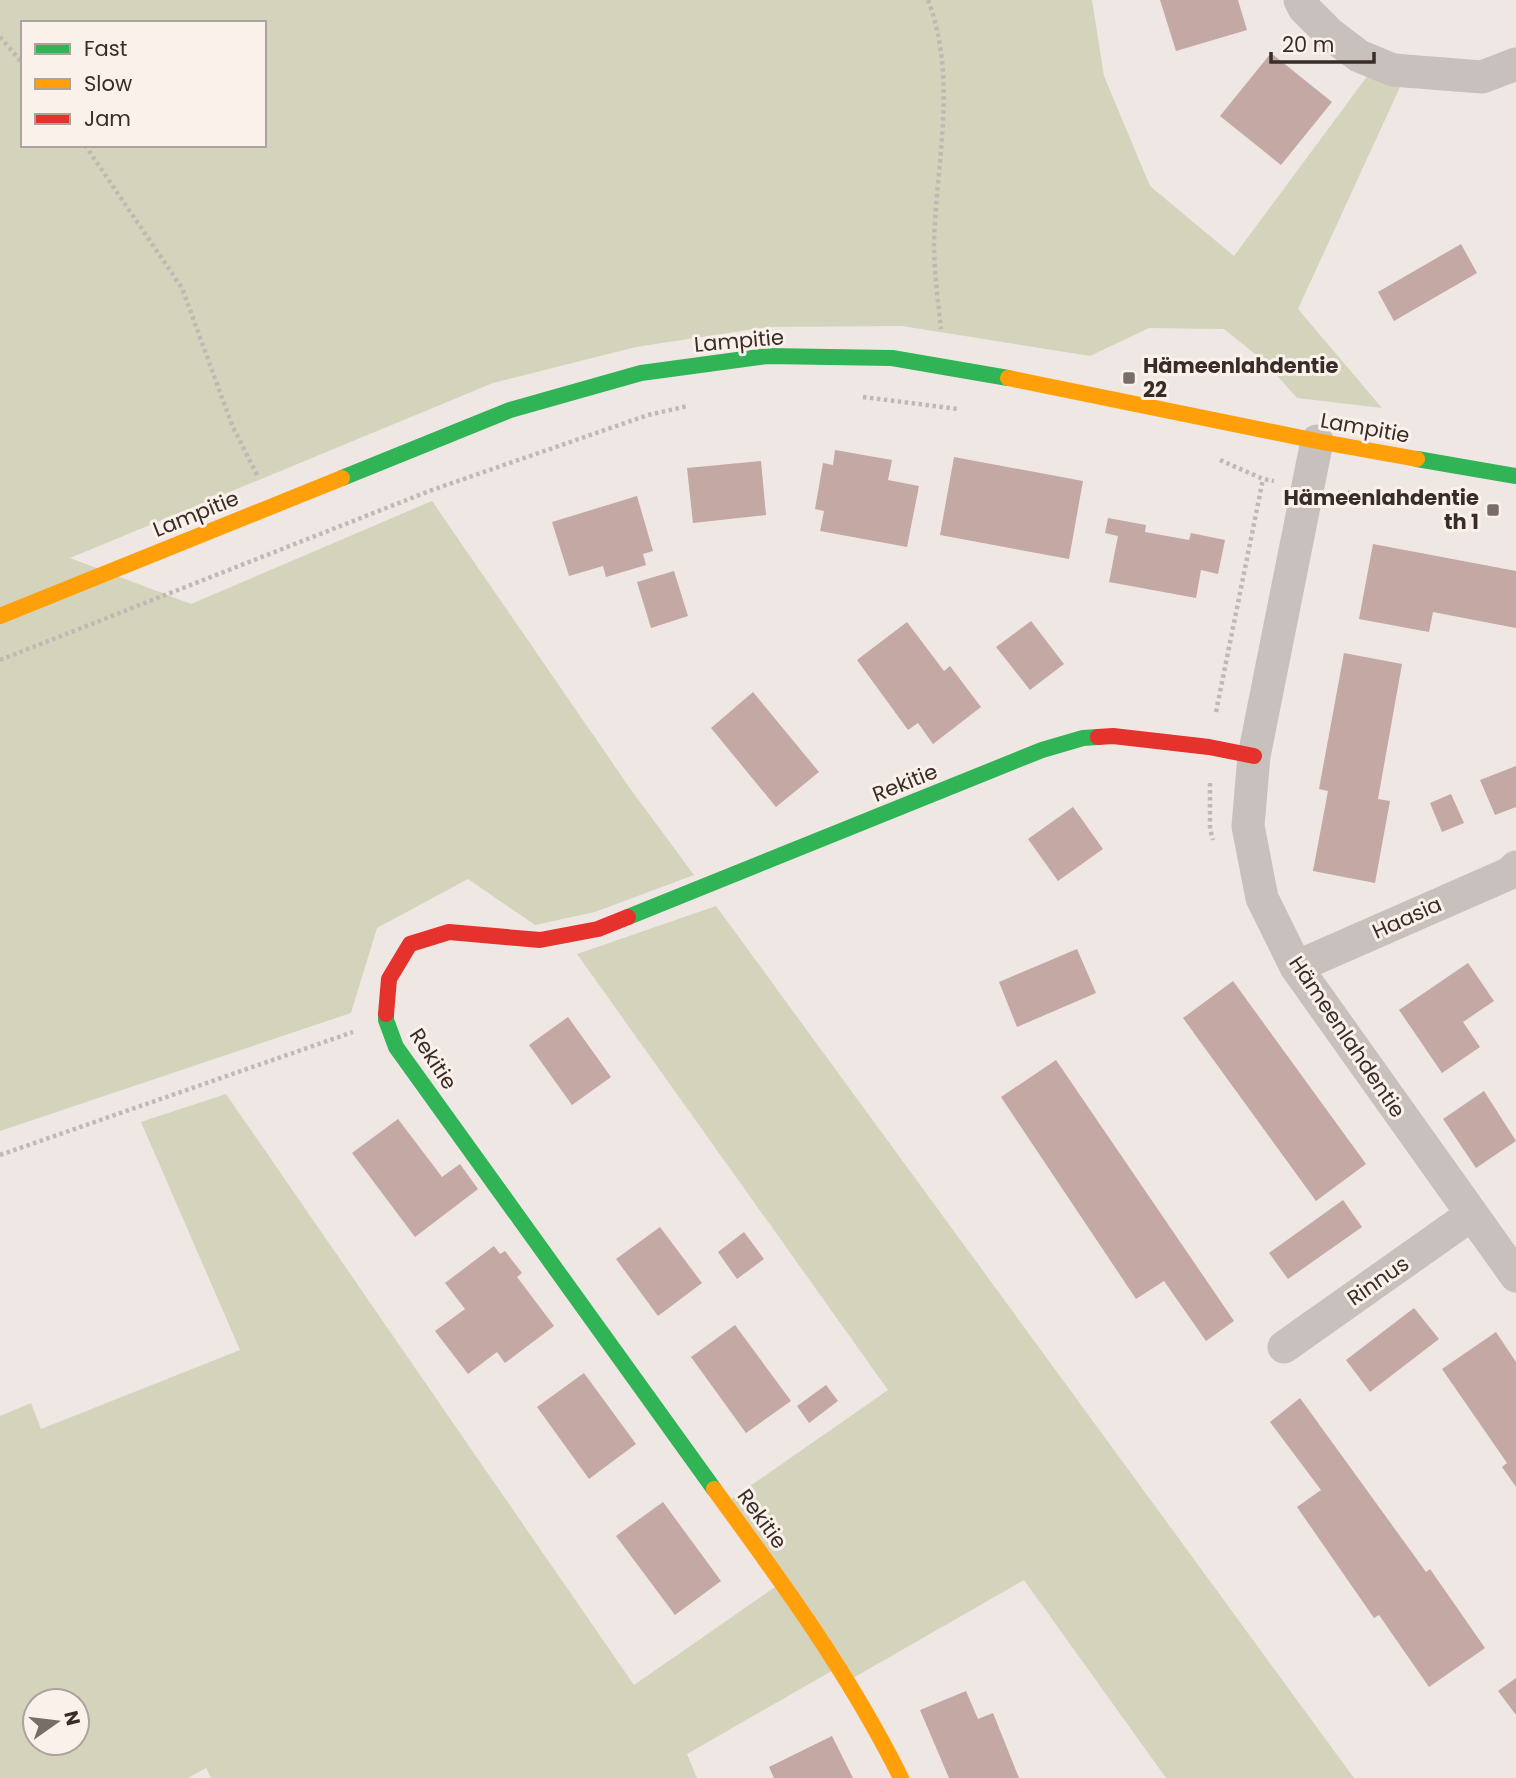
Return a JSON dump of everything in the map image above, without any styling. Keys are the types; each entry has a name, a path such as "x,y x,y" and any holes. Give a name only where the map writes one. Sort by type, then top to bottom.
{"street":[{"path":"1300,0 1304,8 1330,34 1359,56 1393,70 1482,77 1516,66"},
{"name":"Lampitie","path":"0,616 509,410 641,373 767,356 892,358 943,366 1317,441 1516,476"},
{"name":"Hämeenlahdentie","path":"1317,441 1254,756 1248,826 1262,898 1296,967 1516,1276"},
{"name":"Rekitie","path":"901,1778 886,1746 841,1670 782,1581 396,1047 386,1020 389,979 410,944 449,932 540,940 598,929 1042,750 1083,738 1113,736 1209,747 1254,756"},
{"name":"Haasia","path":"1296,967 1510,873 1516,867"},
{"name":"Rinnus","path":"1284,1348 1471,1215"}],"path":[{"path":"928,0 937,24 944,82 943,151 934,244 943,366"},
{"path":"0,37 21,62"},
{"path":"86,147 182,288 232,425 272,506"},
{"path":"851,395 961,410"},
{"path":"0,660 432,490 648,415 689,406"},
{"path":"1208,455 1263,480 1344,493 1393,494"},
{"path":"0,1155 386,1020"}],"green space":[{"path":"0,0 1092,0 1104,76 1150,186 1234,256 1374,67 1406,74 1298,309 1382,408 1297,398 1265,362 1224,329 1149,328 1090,356 902,326 768,327 636,347 493,383 70,558 191,604 432,501 629,787 694,875 595,912 535,925 468,879 377,928 351,1013 0,1131"},
{"path":"716,906 1354,1778 1166,1778 1024,1580 853,1678 730,1500 888,1390 577,954"},
{"path":"226,1094 634,1685 778,1585 835,1669 687,1754 697,1778 211,1778 206,1768 188,1778 0,1778 0,1416 31,1403 41,1429 240,1350 141,1122"}],"building":[{"path":"1160,0 1238,0 1247,30 1176,51"},
{"path":"1271,53 1332,102 1281,165 1220,116"},
{"path":"1461,244 1477,273 1394,321 1378,292"},
{"path":"835,450 892,460 888,480 919,486 907,547 820,531 824,511 815,509 823,463 833,465"},
{"path":"954,457 1083,481 1069,559 940,535"},
{"path":"761,461 766,515 693,523 687,468"},
{"path":"637,496 653,551 643,554 646,565 606,577 603,566 569,576 552,522"},
{"path":"1108,518 1146,525 1145,532 1189,540 1191,533 1225,540 1218,574 1201,570 1196,598 1109,582 1118,536 1105,533"},
{"path":"1373,544 1516,571 1516,628 1433,612 1429,632 1359,619"},
{"path":"674,571 688,616 651,628 637,582"},
{"path":"1031,621 1064,664 1030,690 996,647"},
{"path":"907,622 944,671 950,666 981,707 933,744 918,723 908,730 857,660"},
{"path":"1344,653 1402,664 1378,799 1390,801 1375,883 1313,871 1328,791 1319,789"},
{"path":"753,692 819,772 776,807 711,728"},
{"path":"1516,766 1516,807 1495,815 1480,780"},
{"path":"1451,794 1464,823 1442,832 1430,803"},
{"path":"1073,807 1103,849 1058,881 1028,839"},
{"path":"1077,949 1096,993 1017,1027 999,982"},
{"path":"1468,963 1494,1001 1463,1022 1480,1047 1442,1073 1399,1010"},
{"path":"1233,981 1366,1164 1316,1201 1183,1018"},
{"path":"568,1017 611,1077 572,1105 529,1045"},
{"path":"1056,1060 1234,1321 1206,1341 1164,1281 1136,1299 1001,1097"},
{"path":"1484,1091 1516,1141 1476,1168 1443,1119"},
{"path":"398,1119 442,1177 460,1164 478,1189 415,1237 352,1153"},
{"path":"1343,1200 1362,1227 1288,1279 1269,1253"},
{"path":"660,1227 702,1283 658,1316 616,1259"},
{"path":"744,1232 764,1259 737,1279 718,1252"},
{"path":"494,1246 500,1254 505,1251 522,1273 517,1277 554,1326 505,1363 497,1352 468,1374 435,1331 465,1309 445,1283"},
{"path":"1414,1308 1439,1339 1370,1392 1346,1360"},
{"path":"735,1325 791,1401 746,1433 691,1357"},
{"path":"1496,1332 1516,1362 1516,1487 1502,1467 1507,1463 1442,1369"},
{"path":"584,1373 636,1444 589,1479 537,1407"},
{"path":"826,1385 838,1401 809,1423 797,1406"},
{"path":"1300,1398 1426,1572 1430,1569 1485,1648 1429,1687 1379,1615 1374,1618 1297,1507 1321,1490 1270,1422"},
{"path":"663,1502 721,1581 675,1615 616,1536"},
{"path":"1516,1678 1516,1715 1498,1691"},
{"path":"966,1691 978,1719 993,1713 1019,1778 949,1778 920,1710"},
{"path":"832,1736 853,1778 774,1778 769,1767"}],"traffic: fast":[{"path":"342,478 510,410 641,373 767,356 892,358 1008,378"},
{"path":"1417,459 1516,476"},
{"path":"628,917 1042,750 1083,738 1098,737"},
{"path":"386,1014 396,1047 714,1489"}],"traffic: slow":[{"path":"1008,378 1417,459"},
{"path":"0,616 342,478"},
{"path":"714,1489 790,1594 837,1666 860,1702 901,1778"}],"traffic: jam":[{"path":"1098,737 1113,736 1209,747 1254,756"},
{"path":"386,1014 389,979 410,944 449,932 540,940 598,929 628,917"}],"place":[{"name":"Hämeenlahdentie 22","path":"1129,378"},
{"name":"Hämeenlahdentie th 1","path":"1493,510"}]}
